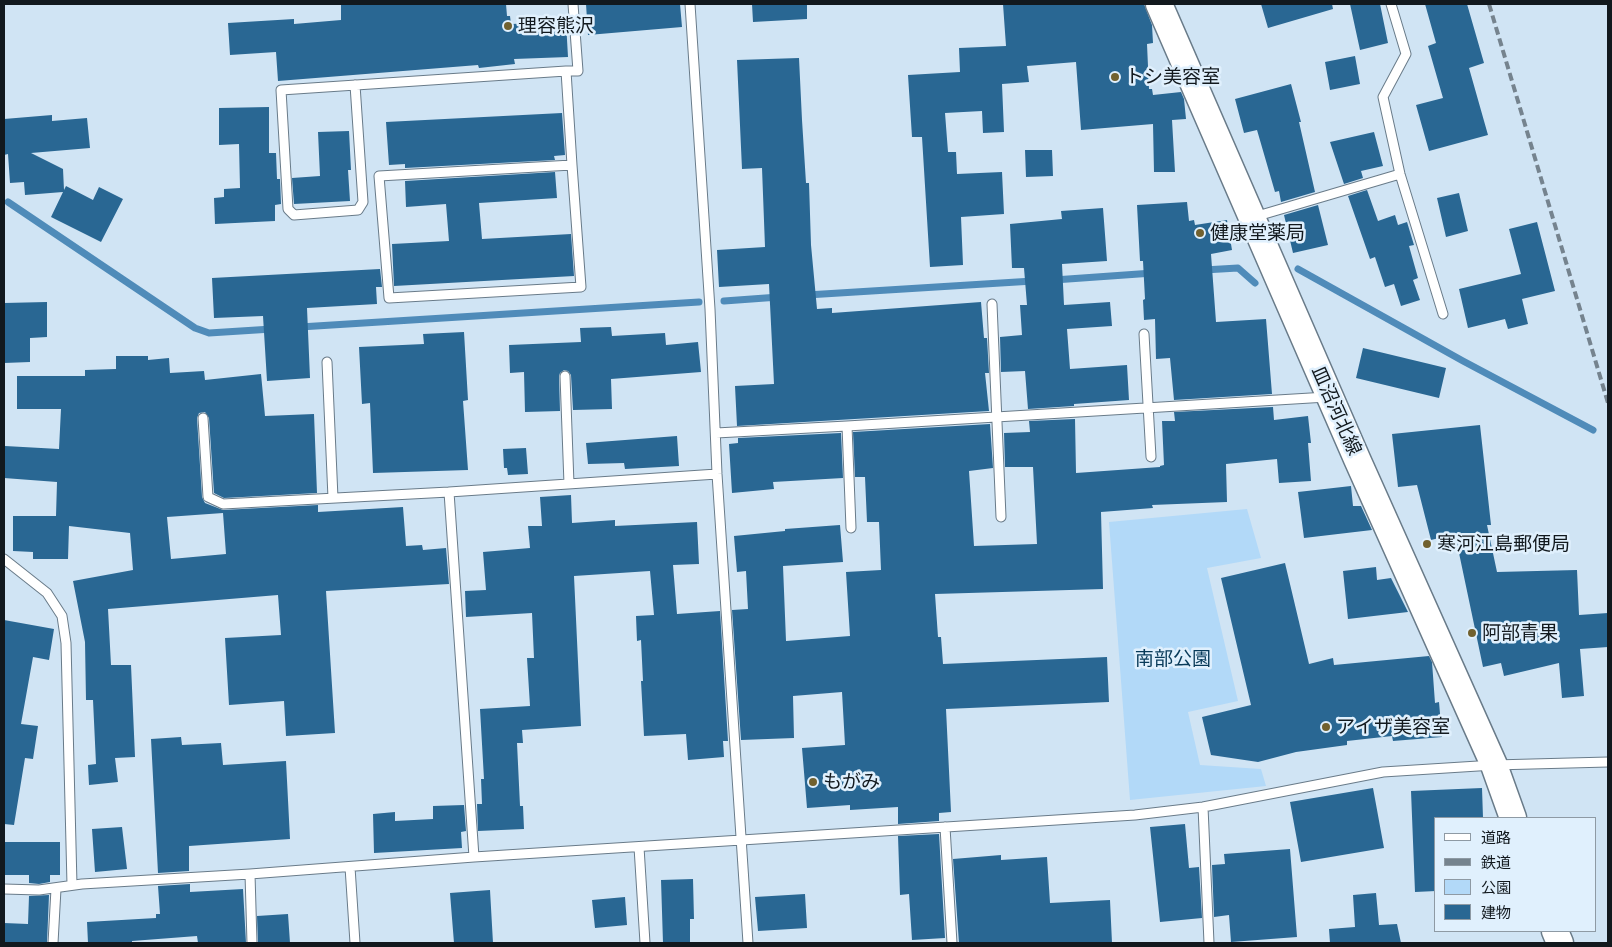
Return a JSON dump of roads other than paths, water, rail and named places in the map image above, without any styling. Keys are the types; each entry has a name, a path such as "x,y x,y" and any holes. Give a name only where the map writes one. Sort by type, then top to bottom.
{"main road":[{"name":"皿沼河北線","path":"1159,4 1251,218 1494,765 1513,817"}],"lane":[{"path":"355,85 363,202 358,210 294,216 288,209 281,90 355,85 566,71 578,70 573,4"},
{"path":"690,4 710,309 717,474 748,943"},
{"path":"1391,4 1406,54 1383,98 1400,174 1443,314"},
{"path":"566,71 581,287 389,298 379,176 572,165"},
{"path":"1251,218 1400,174"},
{"path":"363,202 382,202"},
{"path":"992,304 1001,517"},
{"path":"1144,334 1150,457"},
{"path":"327,362 333,498"},
{"path":"565,376 569,484"},
{"path":"716,433 1330,397"},
{"path":"203,418 208,497 223,504 449,492 717,474"},
{"path":"847,426 852,528"},
{"path":"449,492 474,858"},
{"path":"4,559 47,592 62,616 66,643 72,885"},
{"path":"4,890 56,889 72,885 1135,815 1203,807 1383,772 1494,765 1608,762"},
{"path":"1203,807 1209,943"},
{"path":"945,827 952,943"},
{"path":"639,847 645,943"},
{"path":"350,867 355,943"},
{"path":"250,874 252,943"},
{"path":"54,943 56,889"}],"waterway":[{"path":"8,202 195,328 209,333 272,329"},
{"path":"1204,270 1238,268 1255,283"},
{"path":"1298,269 1463,361 1593,430"},
{"path":"1054,280 1153,273"},
{"path":"807,295 1033,281"},
{"path":"724,301 779,297"},
{"path":"300,327 699,302"}],"railway":[{"path":"1489,4 1608,403"}],"place":[{"name":"理容熊沢","path":"508,26"},
{"name":"トシ美容室","path":"1115,77"},
{"name":"健康堂薬局","path":"1200,233"},
{"name":"寒河江島郵便局","path":"1427,544"},
{"name":"阿部青果","path":"1472,633"},
{"name":"アイザ美容室","path":"1326,727"},
{"name":"もがみ","path":"813,782"}],"park label":[{"name":"南部公園","path":"1173,659"}]}
